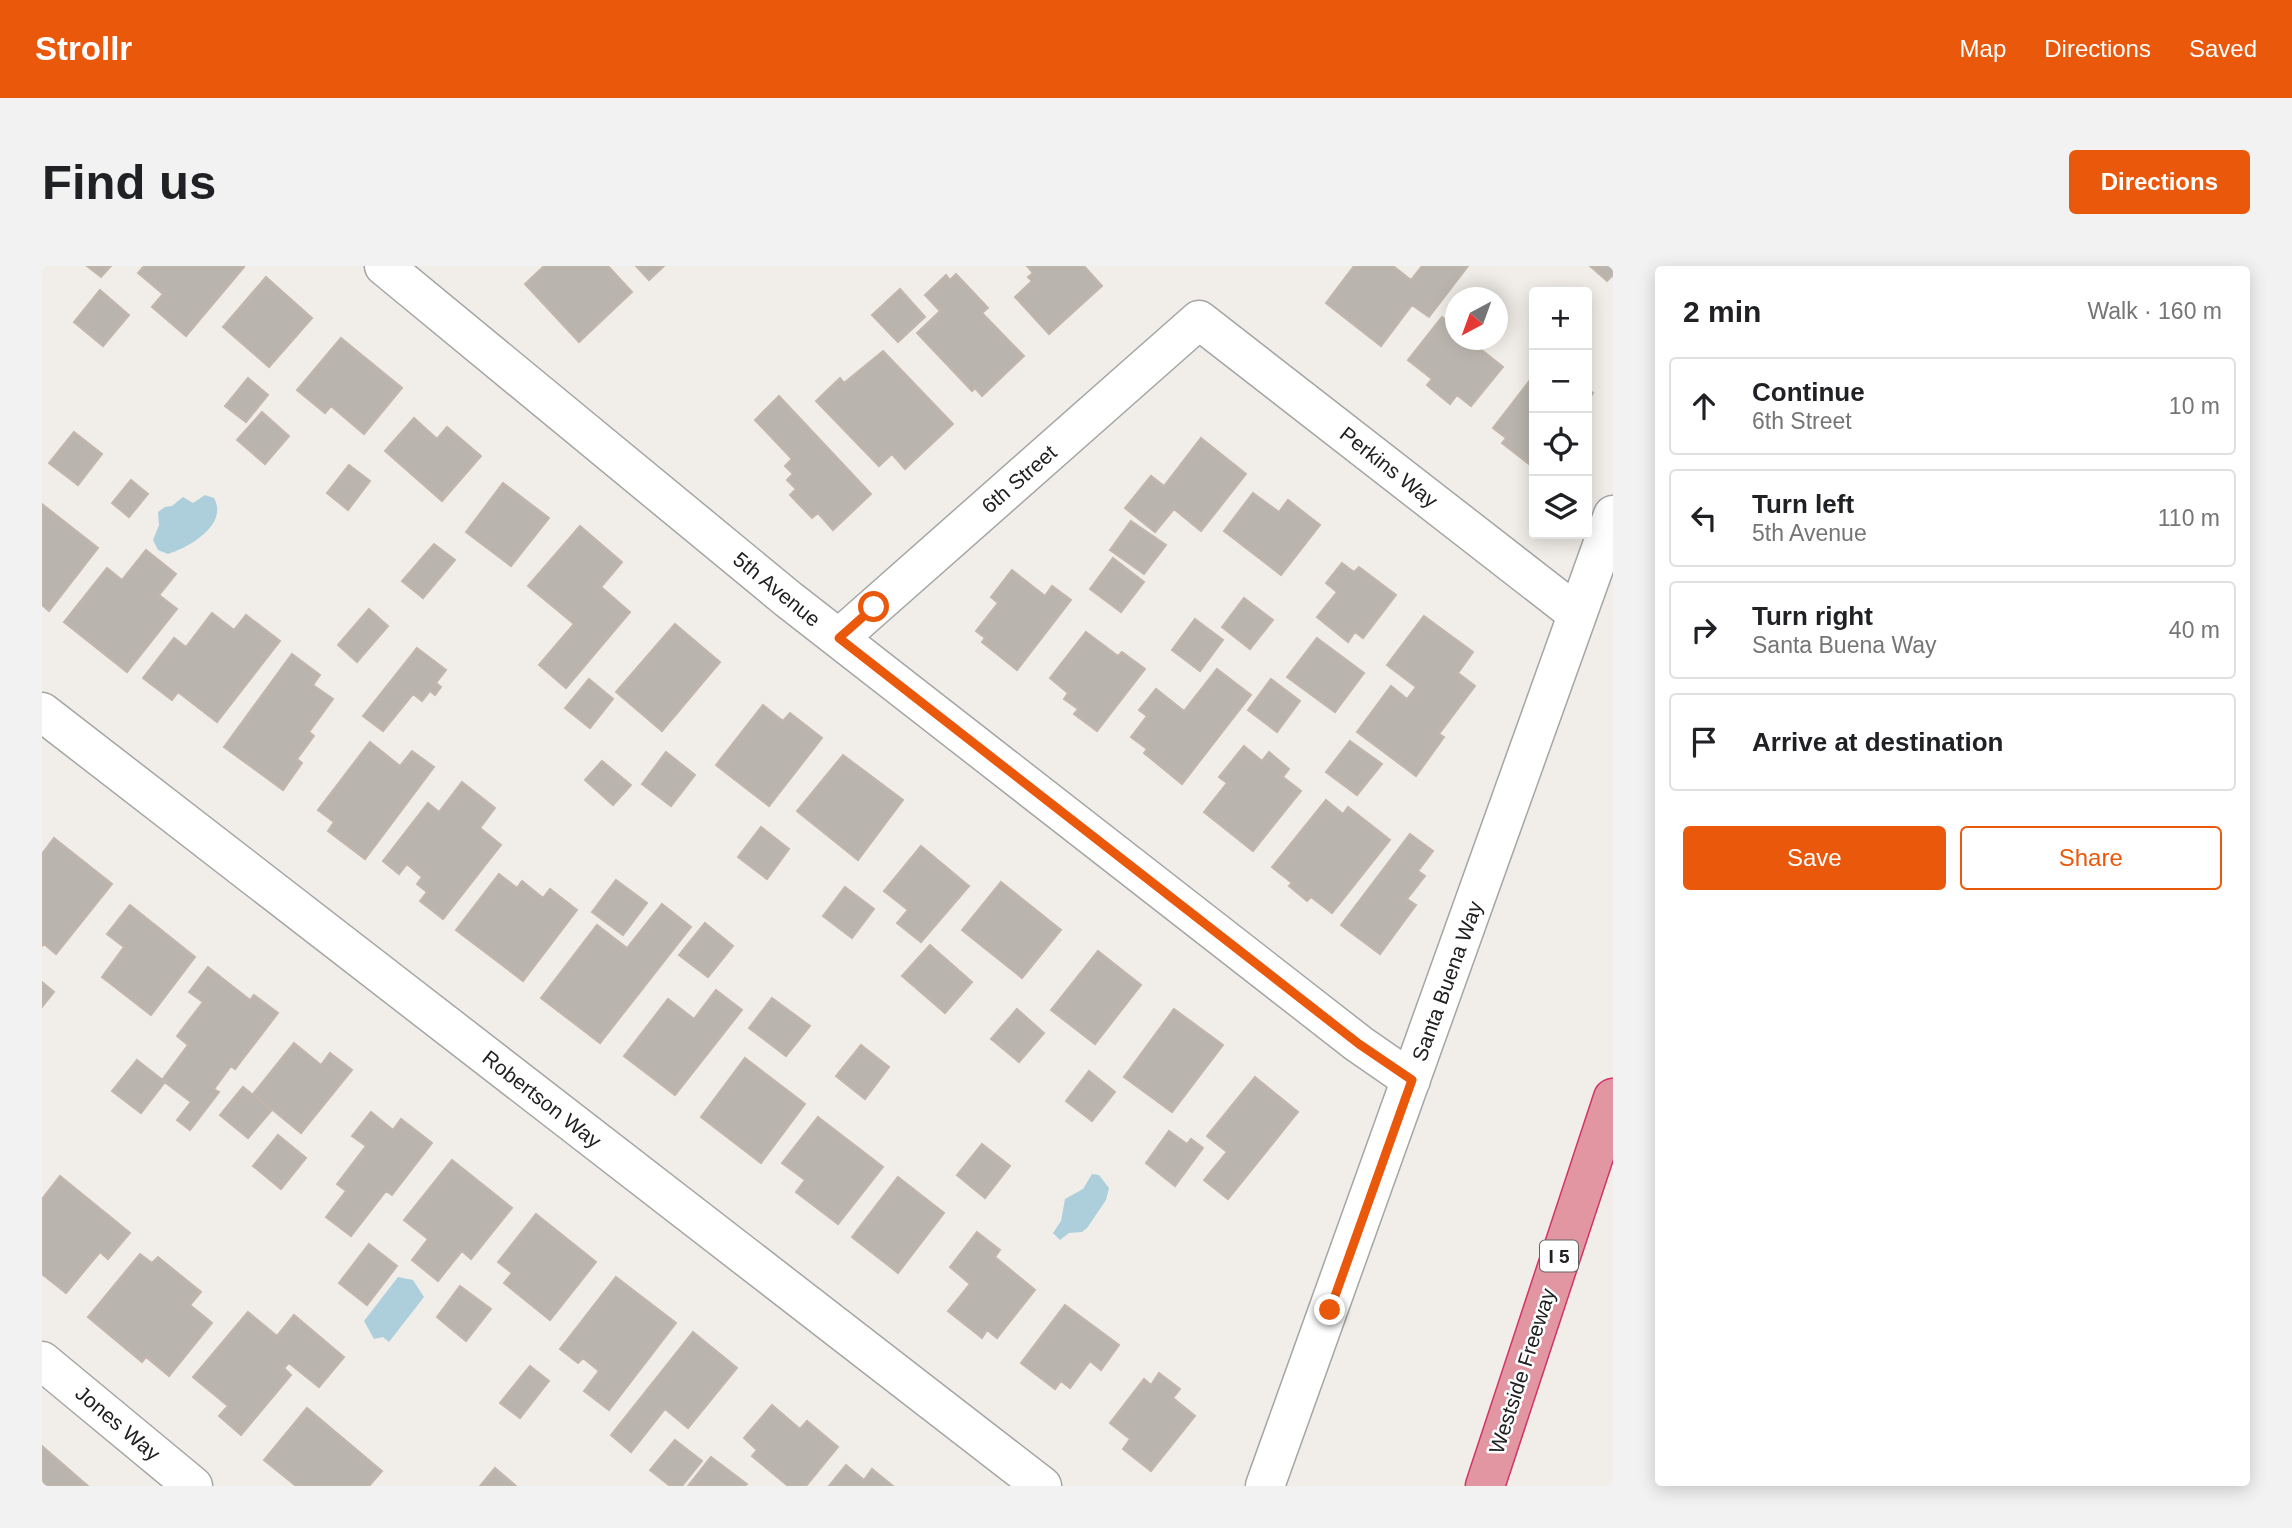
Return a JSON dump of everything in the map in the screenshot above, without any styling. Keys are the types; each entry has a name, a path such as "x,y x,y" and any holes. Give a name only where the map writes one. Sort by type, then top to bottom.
{"highway":[{"name":"Westside Freeway","path":"1485,1486 1613,1098"}],"street":[{"name":"5th Avenue","path":"401,271 839,638 1359,1044 1412,1080"},
{"name":"6th Street","path":"839,638 1199,320"},
{"name":"Perkins Way","path":"1199,320 1577,614"},
{"name":"Santa Buena Way","path":"1265,1486 1613,515"},
{"name":"Robertson Way","path":"42,712 1042,1486"},
{"name":"Jones Way","path":"42,1361 193,1486"}],"water":[{"path":"205,495 214,498 217,508 211,526 186,547 168,554 158,550 153,540 159,525 158,512 183,497 193,503"},
{"path":"1092,1174 1099,1175 1109,1188 1106,1200 1087,1228 1082,1232 1069,1233 1060,1240 1053,1233 1061,1221 1065,1199 1083,1189"},
{"path":"398,1277 413,1280 424,1297 389,1342 383,1337 374,1339 364,1321"}],"building":[{"path":"87,266 111,266 101,277"},
{"path":"144,266 244,267 186,336 152,307 163,294 138,273"},
{"path":"544,266 608,266 632,292 579,342 525,284"},
{"path":"636,266 664,266 649,280"},
{"path":"1027,266 1084,266 1102,286 1049,334 1015,297 1032,281 1028,277 1033,273"},
{"path":"1354,266 1393,266 1411,280 1422,266 1468,266 1452,287 1445,287 1445,296 1429,317 1412,305 1381,346 1326,303"},
{"path":"1590,266 1613,266 1613,275 1607,281"},
{"path":"956,274 988,308 982,313 1024,356 982,396 975,388 972,391 917,333 940,311 925,295 946,275 950,280"},
{"path":"266,277 312,318 269,367 223,327"},
{"path":"900,289 925,317 898,342 872,315"},
{"path":"100,290 129,315 103,346 74,322"},
{"path":"1442,317 1445,319 1445,350 1482,350 1503,367 1471,406 1457,395 1450,404 1427,385 1432,379 1408,360"},
{"path":"341,338 402,388 364,434 331,406 325,413 297,390"},
{"path":"883,351 953,424 905,469 892,454 879,466 816,401 840,378 844,383"},
{"path":"248,378 268,395 246,422 225,406"},
{"path":"1529,381 1529,464 1502,443 1506,438 1493,428"},
{"path":"779,396 871,494 833,530 818,513 812,518 790,495 796,489 787,480 793,474 785,466 792,459 755,420"},
{"path":"262,412 289,436 265,464 237,440"},
{"path":"414,418 437,439 447,427 481,456 442,501 385,451"},
{"path":"74,432 102,454 78,485 49,463"},
{"path":"1201,438 1246,474 1201,531 1174,509 1155,532 1125,508 1151,476 1164,486"},
{"path":"349,465 370,481 348,510 327,493"},
{"path":"131,480 148,494 129,517 112,503"},
{"path":"503,483 549,518 511,566 466,532"},
{"path":"1253,493 1279,512 1288,500 1320,525 1281,575 1224,531"},
{"path":"42,504 98,548 49,611 42,605"},
{"path":"1131,521 1166,545 1144,574 1110,550"},
{"path":"580,526 622,562 601,587 630,612 566,688 539,665 574,624 528,586"},
{"path":"434,544 455,560 423,598 402,581"},
{"path":"146,550 176,574 159,595 177,609 127,672 64,622 107,568 122,580"},
{"path":"1113,558 1144,582 1121,612 1090,589"},
{"path":"1342,563 1354,572 1359,567 1396,595 1363,638 1355,632 1348,642 1317,617 1337,592 1326,583"},
{"path":"1012,570 1045,596 1052,586 1071,600 1017,670 982,642 985,638 976,631 998,603 991,597"},
{"path":"1244,598 1273,620 1250,649 1222,627"},
{"path":"369,609 388,626 357,662 338,645"},
{"path":"212,613 234,630 246,615 280,641 217,722 178,692 172,700 143,678 174,638 186,647"},
{"path":"1424,616 1473,652 1458,673 1475,686 1439,734 1444,737 1416,776 1357,732 1391,686 1407,699 1416,687 1387,665"},
{"path":"1195,619 1223,640 1200,671 1172,650"},
{"path":"675,624 720,662 662,731 616,692"},
{"path":"1086,632 1118,656 1122,652 1145,669 1097,731 1074,714 1078,709 1064,699 1068,693 1050,678"},
{"path":"1317,638 1364,673 1335,712 1287,677"},
{"path":"417,648 446,670 436,683 441,687 435,695 430,691 422,701 413,694 383,731 363,716"},
{"path":"292,654 320,675 313,685 333,699 309,732 314,736 297,759 302,763 283,790 224,747"},
{"path":"1217,669 1251,695 1182,784 1144,753 1147,749 1131,737 1147,716 1139,710 1156,689 1184,711"},
{"path":"589,679 613,699 590,728 565,708"},
{"path":"1271,679 1300,701 1277,732 1248,710"},
{"path":"763,705 783,721 790,713 822,738 769,806 716,765"},
{"path":"1350,741 1382,764 1357,795 1326,772"},
{"path":"370,742 400,766 412,751 434,767 365,859 328,831 334,822 318,810"},
{"path":"1244,746 1262,761 1269,752 1289,769 1283,777 1301,791 1253,851 1204,812 1227,783 1219,777"},
{"path":"666,752 695,775 671,806 642,784"},
{"path":"843,755 903,800 858,860 797,811"},
{"path":"602,761 631,785 613,805 585,780"},
{"path":"462,782 495,808 480,828 501,845 443,919 420,901 427,892 417,884 422,877 407,864 399,874 383,861 428,803 439,812"},
{"path":"1326,800 1343,814 1348,807 1390,840 1332,913 1311,897 1307,901 1289,886 1292,883 1272,867"},
{"path":"761,827 789,849 767,879 738,857"},
{"path":"1410,834 1433,851 1418,871 1425,876 1407,899 1416,905 1380,954 1341,925"},
{"path":"54,838 112,884 56,954 44,944 42,946 42,854"},
{"path":"921,846 969,886 921,942 897,923 908,910 884,891"},
{"path":"499,874 517,888 522,881 543,898 550,889 577,910 523,981 456,930"},
{"path":"616,880 647,903 623,935 592,912"},
{"path":"1001,882 1061,930 1022,978 962,930"},
{"path":"845,887 874,909 852,938 823,916"},
{"path":"662,904 691,927 600,1043 541,998 597,925 627,948"},
{"path":"130,905 195,957 151,1015 102,977 124,947 107,934"},
{"path":"705,923 733,946 708,977 679,955"},
{"path":"930,945 972,982 945,1013 902,976"},
{"path":"1098,951 1141,985 1095,1044 1051,1010"},
{"path":"208,967 250,1000 254,995 278,1013 235,1069 231,1066 214,1089 219,1092 190,1130 177,1120 191,1102 162,1080 188,1045 177,1036 203,1002 189,992"},
{"path":"42,982 54,992 42,1007"},
{"path":"716,990 742,1010 675,1095 624,1056 668,999 694,1019"},
{"path":"772,998 810,1026 786,1056 749,1028"},
{"path":"1017,1009 1044,1033 1019,1062 991,1039"},
{"path":"1174,1009 1223,1045 1172,1112 1124,1077"},
{"path":"294,1043 321,1065 330,1053 352,1070 301,1133 253,1094"},
{"path":"861,1045 889,1067 865,1099 836,1076"},
{"path":"745,1058 805,1104 761,1163 701,1117"},
{"path":"137,1060 165,1082 141,1113 112,1091"},
{"path":"1089,1071 1115,1092 1092,1121 1066,1101"},
{"path":"1255,1077 1298,1112 1228,1199 1204,1180 1227,1152 1207,1136"},
{"path":"243,1087 272,1110 248,1138 220,1115"},
{"path":"371,1112 393,1130 401,1119 432,1143 392,1195 386,1191 351,1236 326,1217 346,1191 337,1184 366,1146 352,1136"},
{"path":"818,1117 883,1167 838,1224 796,1192 805,1180 782,1163"},
{"path":"1169,1131 1187,1144 1191,1139 1203,1148 1175,1186 1146,1163"},
{"path":"278,1135 306,1158 281,1189 253,1166"},
{"path":"982,1144 1010,1166 985,1198 957,1175"},
{"path":"452,1160 512,1208 471,1259 462,1251 438,1281 412,1260 428,1239 404,1220"},
{"path":"60,1176 130,1233 108,1259 100,1252 66,1293 42,1274 42,1199"},
{"path":"898,1177 944,1213 898,1273 852,1237"},
{"path":"536,1214 596,1262 550,1320 504,1283 512,1273 498,1262"},
{"path":"977,1232 1000,1250 995,1257 1035,1290 997,1338 987,1330 982,1338 948,1311 970,1284 950,1267"},
{"path":"369,1244 397,1266 367,1305 339,1283"},
{"path":"140,1254 152,1263 158,1257 201,1292 190,1305 212,1323 169,1376 146,1357 142,1362 88,1317"},
{"path":"616,1277 676,1323 609,1410 584,1391 599,1371 583,1358 578,1363 560,1349"},
{"path":"460,1286 491,1309 466,1341 437,1317"},
{"path":"1065,1305 1119,1345 1101,1370 1090,1361 1070,1388 1061,1381 1055,1389 1021,1363"},
{"path":"248,1312 277,1336 294,1315 344,1357 319,1387 289,1363 284,1368 291,1375 241,1435 219,1416 228,1406 193,1377"},
{"path":"693,1332 737,1368 688,1428 665,1409 631,1452 611,1435"},
{"path":"530,1366 549,1381 520,1418 500,1403"},
{"path":"1159,1373 1180,1389 1173,1398 1195,1416 1151,1471 1123,1449 1130,1439 1110,1423 1144,1379 1151,1385"},
{"path":"772,1405 800,1429 807,1421 838,1447 806,1486 788,1486 752,1456 757,1450 744,1438"},
{"path":"307,1408 382,1471 369,1486 296,1486 264,1460"},
{"path":"675,1440 702,1461 682,1486 670,1486 650,1470"},
{"path":"42,1446 88,1486 42,1486"},
{"path":"711,1457 747,1484 688,1486"},
{"path":"846,1465 864,1480 872,1469 893,1486 829,1486"},
{"path":"495,1468 516,1486 480,1486"}],"route":[{"path":"874,607 839,638 1359,1044 1412,1080 1330,1310"}]}
